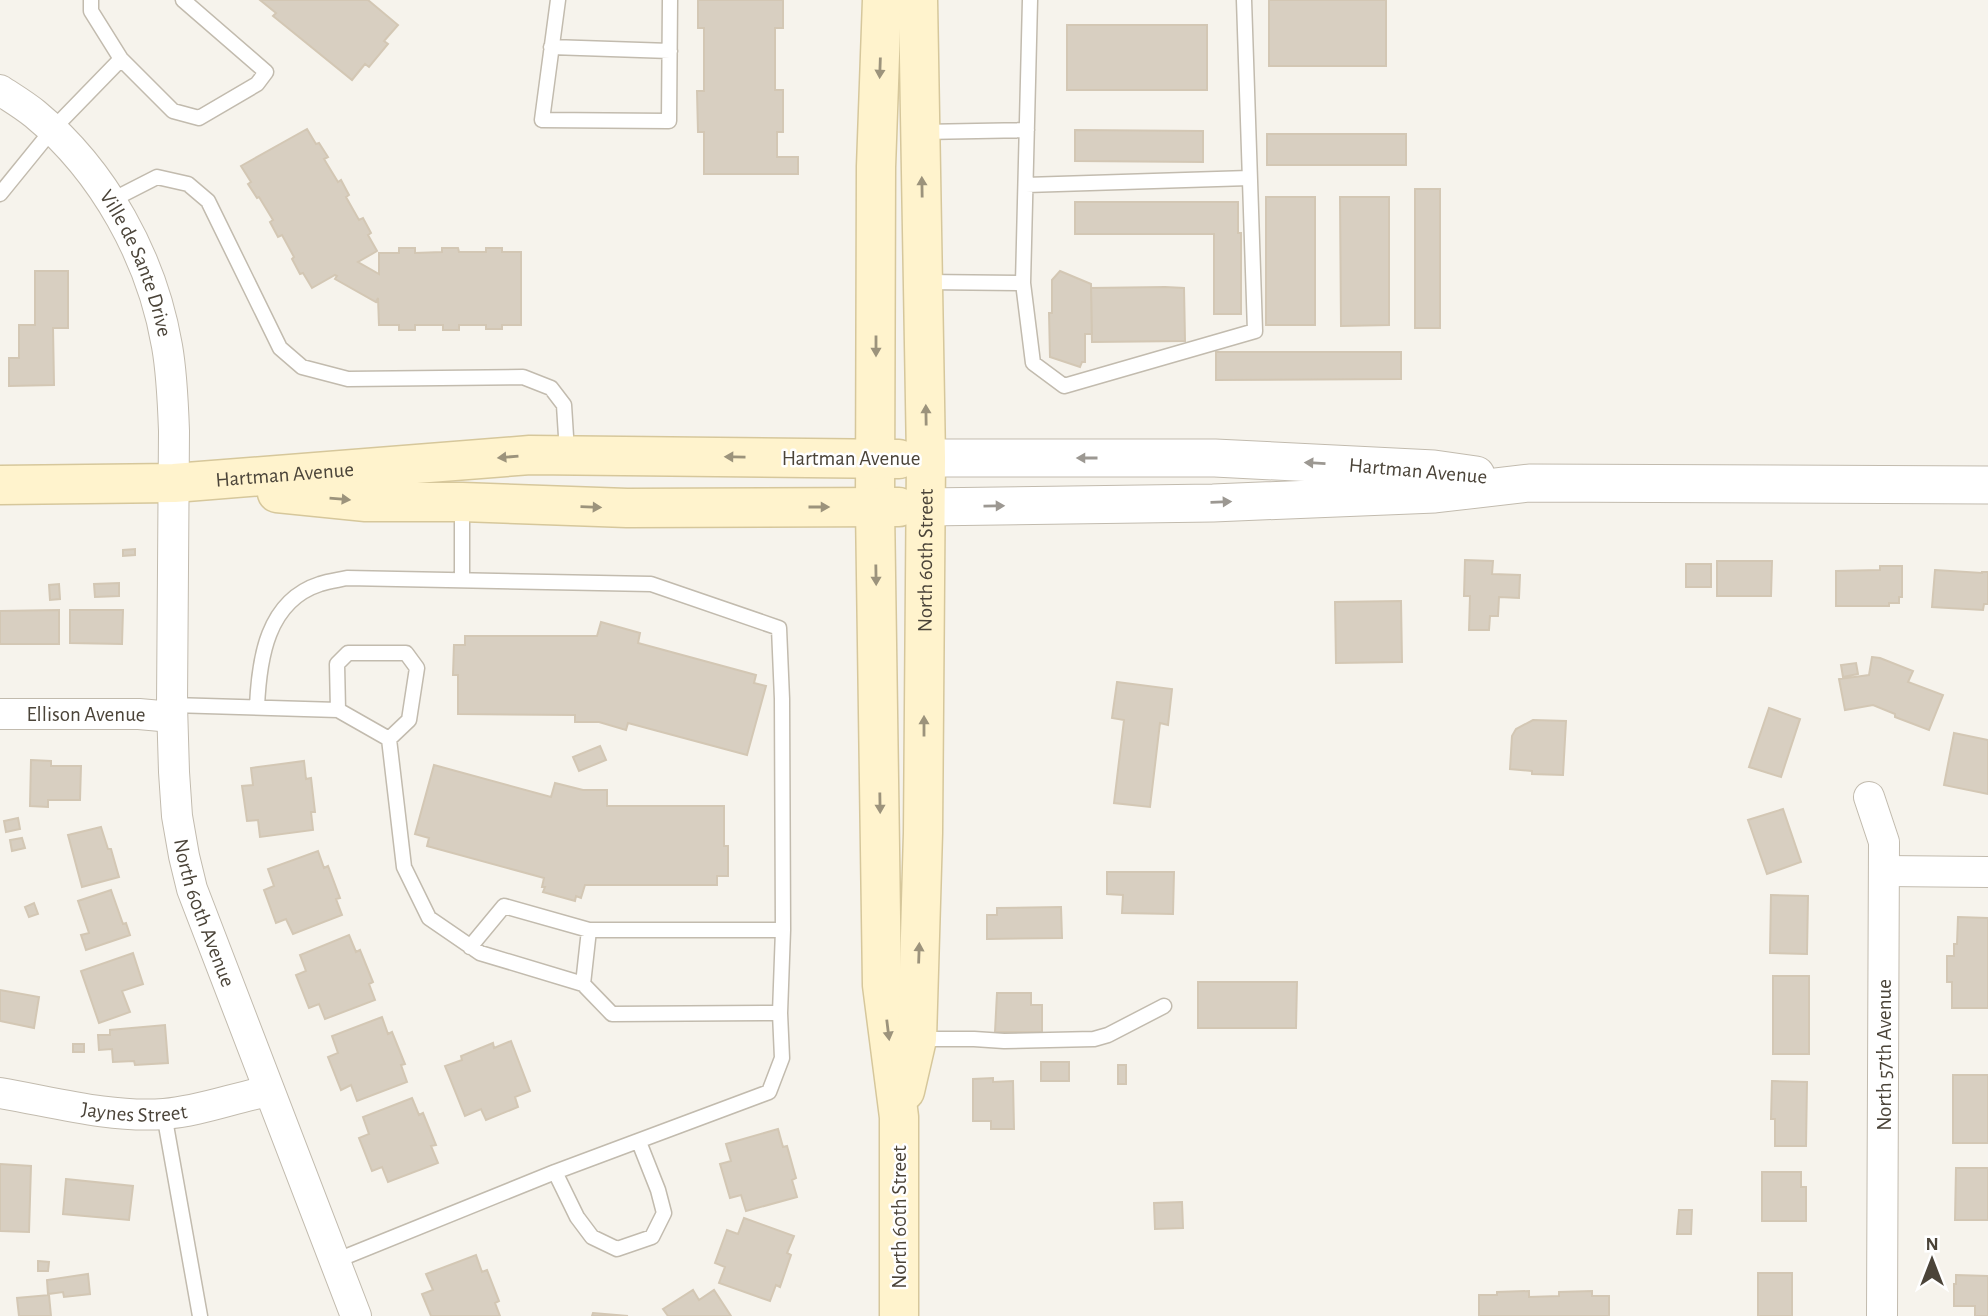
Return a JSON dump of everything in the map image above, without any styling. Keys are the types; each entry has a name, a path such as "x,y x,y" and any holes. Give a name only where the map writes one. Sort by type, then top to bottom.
{"main road":[{"name":"North 60th Street","path":"882,0 876,167 875,507 882,985 899,1117 899,1316"},
{"name":"North 60th Street","path":"899,1117 917,1039 923,833 926,458 918,0"},
{"name":"Hartman Avenue","path":"0,485 174,484 530,455 926,458"},
{"name":"Hartman Avenue","path":"174,484 366,502 462,502 627,508 926,507"}],"street":[{"name":"Ville de Sante Drive","path":"0,90 34,114 79,158 125,224 144,265 164,331 172,385 174,484"},
{"name":"Hartman Avenue","path":"926,458 1215,458 1434,469 1529,483"},
{"name":"Hartman Avenue","path":"926,507 1213,503 1436,494 1529,483 1988,485"},
{"name":"North 60th Avenue","path":"174,484 172,710 177,816 192,890 356,1316"},
{"name":"Ellison Avenue","path":"0,714 139,713 172,710"},
{"name":"North 57th Avenue","path":"1870,797 1884,842 1885,871 1882,1316"},
{"path":"1885,871 1988,872"},
{"name":"Jaynes Street","path":"0,1093 106,1111 164,1114 195,1110 269,1091"}],"lane":[{"path":"92,0 91,11 121,59 173,111 199,118 257,84 266,72 183,0"},
{"path":"558,0 542,120 669,121 670,0"},
{"path":"1030,0 1023,283 1033,363 1064,386 1255,331 1244,0"},
{"path":"551,47 670,51"},
{"path":"0,194 52,130 121,59"},
{"path":"921,132 1027,130"},
{"path":"110,201 157,177 188,184 208,201 280,348 302,367 348,379 523,377 551,388 564,405 567,455"},
{"path":"1026,185 1249,178"},
{"path":"924,282 1023,283"},
{"path":"462,502 462,580"},
{"path":"257,707 258,676 268,634 278,616 300,594 319,584 346,578 651,584 779,628 782,699 782,1058 769,1092 555,1172 335,1261"},
{"path":"338,710 337,664 348,653 406,653 416,668 409,720 389,739"},
{"path":"172,710 257,707 338,710 389,739"},
{"path":"389,739 404,867 429,918 470,947 480,953 583,985 612,1014 780,1013"},
{"path":"470,947 504,906 589,930 783,930"},
{"path":"583,985 589,930"},
{"path":"917,1039 1094,1039 1108,1035 1164,1006"},
{"path":"164,1114 200,1316"},
{"path":"555,1172 577,1217 592,1237 617,1249 652,1237 664,1213 659,1190 639,1142"}],"building":[{"path":"260,0 368,0 398,25 384,41 388,44 369,67 365,64 352,80 273,16 276,13"},
{"path":"698,0 783,0 783,28 775,28 775,90 783,90 783,132 777,132 777,157 798,157 798,174 704,174 704,132 698,132 697,91 704,91 704,28 698,28"},
{"path":"1269,0 1386,0 1386,66 1269,66"},
{"path":"1067,25 1207,25 1207,90 1067,90"},
{"path":"307,129 328,157 324,159 338,182 341,180 349,195 346,197 359,220 363,218 371,233 368,235 377,251 358,262 379,274 379,253 399,253 399,248 415,248 415,253 442,252 442,248 458,248 459,252 486,252 486,248 502,248 502,252 521,252 521,325 502,325 502,329 486,329 486,325 459,325 459,330 443,330 443,325 415,325 415,330 399,330 399,325 379,325 378,298 376,302 335,279 335,275 312,288 303,273 300,274 282,235 278,237 270,222 273,220 248,184 251,182 241,166"},
{"path":"1075,130 1203,131 1203,162 1075,161"},
{"path":"1267,134 1406,134 1406,165 1267,165"},
{"path":"1415,189 1440,189 1440,328 1415,328"},
{"path":"1266,197 1315,197 1315,325 1266,325"},
{"path":"1340,197 1389,197 1389,325 1341,326"},
{"path":"1075,202 1238,202 1238,233 1241,233 1241,314 1214,314 1214,234 1075,234"},
{"path":"35,271 68,271 68,328 53,328 54,385 9,386 9,358 19,358 19,325 35,325"},
{"path":"1060,271 1091,284 1092,334 1085,334 1085,362 1082,362 1080,367 1050,357 1049,313 1052,313 1052,280"},
{"path":"1091,288 1184,288 1185,341 1092,342"},
{"path":"1216,352 1401,352 1401,379 1216,380"},
{"path":"135,549 135,555 123,556 123,550"},
{"path":"1465,560 1493,561 1492,574 1520,575 1519,598 1499,597 1498,616 1490,616 1489,630 1469,630 1470,596 1464,596"},
{"path":"1717,561 1772,561 1771,596 1717,596"},
{"path":"1686,564 1711,564 1711,587 1686,587"},
{"path":"1880,566 1902,566 1902,597 1899,597 1899,603 1889,603 1889,606 1836,606 1836,571 1880,570"},
{"path":"1935,570 1988,572 1988,604 1984,604 1983,610 1932,607"},
{"path":"119,583 119,596 95,597 94,584"},
{"path":"59,584 60,599 50,600 49,585"},
{"path":"1401,601 1402,662 1336,663 1335,602"},
{"path":"59,610 59,644 0,644 0,611"},
{"path":"70,610 123,610 122,644 70,643"},
{"path":"601,622 640,633 638,643 756,675 754,683 766,686 747,755 628,723 626,730 599,722 575,722 575,715 458,714 458,675 453,675 454,645 465,645 465,636 597,636"},
{"path":"1872,657 1913,671 1908,682 1943,695 1929,730 1873,705 1845,710 1839,679 1869,675"},
{"path":"1856,663 1858,674 1843,677 1841,665"},
{"path":"1117,682 1172,689 1168,725 1160,723 1150,807 1114,803 1124,720 1112,718"},
{"path":"1769,708 1800,719 1781,777 1749,767"},
{"path":"1533,720 1566,721 1563,775 1532,774 1532,771 1510,769 1512,736 1516,729"},
{"path":"1954,733 1988,740 1988,794 1944,785"},
{"path":"600,746 606,760 579,771 573,757"},
{"path":"31,760 51,761 51,766 81,766 80,800 48,800 48,807 30,806"},
{"path":"304,761 306,779 311,778 315,812 311,812 313,830 260,837 258,820 247,821 242,786 253,785 251,768"},
{"path":"434,765 551,797 555,783 583,790 607,790 607,806 724,806 724,846 728,846 728,876 717,876 717,885 585,885 581,898 576,896 575,901 543,892 544,878 427,846 429,838 415,834"},
{"path":"1783,809 1801,862 1767,874 1748,820"},
{"path":"18,818 20,829 6,832 4,821"},
{"path":"101,827 119,877 82,887 68,835"},
{"path":"22,838 25,848 12,851 10,840"},
{"path":"318,851 324,868 328,866 340,898 336,899 342,915 293,934 286,919 276,923 264,890 274,886 268,869"},
{"path":"1107,872 1174,872 1173,914 1122,913 1123,895 1107,894"},
{"path":"111,890 123,924 126,923 130,935 86,950 81,935 89,933 78,901"},
{"path":"1771,895 1808,896 1807,954 1770,953"},
{"path":"34,903 38,914 29,917 25,907"},
{"path":"1061,907 1062,938 987,939 987,915 997,915 997,908"},
{"path":"1958,917 1988,918 1988,1008 1952,1008 1952,982 1947,982 1947,956 1954,956"},
{"path":"349,935 356,952 360,950 373,982 369,984 375,1000 325,1019 319,1004 309,1008 296,975 306,971 300,955"},
{"path":"133,953 143,984 122,991 130,1012 99,1023 81,971"},
{"path":"1773,976 1809,976 1809,1054 1773,1054"},
{"path":"1198,982 1297,982 1296,1028 1198,1028"},
{"path":"0,990 39,997 34,1028 0,1021"},
{"path":"997,993 1031,993 1031,1005 1042,1005 1042,1032 995,1032"},
{"path":"382,1017 388,1034 392,1032 405,1064 401,1065 407,1082 357,1101 351,1085 341,1090 328,1057 338,1053 332,1036"},
{"path":"165,1025 168,1063 135,1065 134,1061 113,1062 112,1049 99,1050 98,1035 110,1035 110,1030"},
{"path":"511,1041 530,1091 515,1097 518,1107 486,1120 481,1109 465,1116 445,1066 462,1060 461,1056 493,1043 494,1048"},
{"path":"73,1044 84,1044 84,1052 73,1052"},
{"path":"1041,1062 1069,1062 1069,1081 1041,1081"},
{"path":"1118,1065 1126,1065 1126,1084 1118,1084"},
{"path":"1953,1075 1988,1075 1988,1143 1953,1143"},
{"path":"993,1078 993,1082 1013,1081 1014,1129 991,1129 991,1121 973,1121 973,1079"},
{"path":"1772,1081 1807,1082 1806,1146 1775,1146 1775,1119 1771,1119"},
{"path":"412,1098 419,1115 423,1113 436,1145 431,1146 438,1163 388,1182 382,1167 372,1171 359,1138 369,1134 363,1117"},
{"path":"778,1129 783,1147 787,1146 796,1178 792,1180 797,1197 746,1211 741,1195 730,1198 720,1164 731,1161 726,1144"},
{"path":"0,1164 31,1166 29,1232 0,1231"},
{"path":"1956,1168 1988,1168 1988,1220 1955,1220"},
{"path":"1762,1172 1801,1172 1801,1187 1806,1187 1806,1221 1762,1221"},
{"path":"66,1179 133,1186 129,1220 63,1214"},
{"path":"1182,1202 1183,1228 1155,1229 1154,1203"},
{"path":"1679,1210 1692,1210 1691,1234 1677,1234"},
{"path":"744,1218 794,1236 787,1253 791,1255 780,1287 776,1285 770,1301 719,1283 725,1267 715,1263 727,1230 738,1234"},
{"path":"476,1255 482,1272 487,1270 499,1301 495,1303 500,1316 431,1316 422,1294 433,1290 426,1274"},
{"path":"38,1261 49,1262 48,1271 38,1271"},
{"path":"1758,1273 1792,1273 1792,1316 1758,1316"},
{"path":"88,1274 90,1294 64,1297 63,1292 48,1294 47,1280"},
{"path":"1956,1275 1988,1276 1988,1316 1975,1316 1975,1306 1954,1306"},
{"path":"693,1290 699,1300 714,1290 731,1316 668,1316 663,1309"},
{"path":"1529,1291 1529,1297 1559,1296 1559,1292 1592,1291 1592,1296 1609,1296 1609,1316 1479,1316 1479,1295"},
{"path":"49,1295 51,1316 19,1316 17,1298"},
{"path":"593,1313 628,1316 592,1316"}]}
